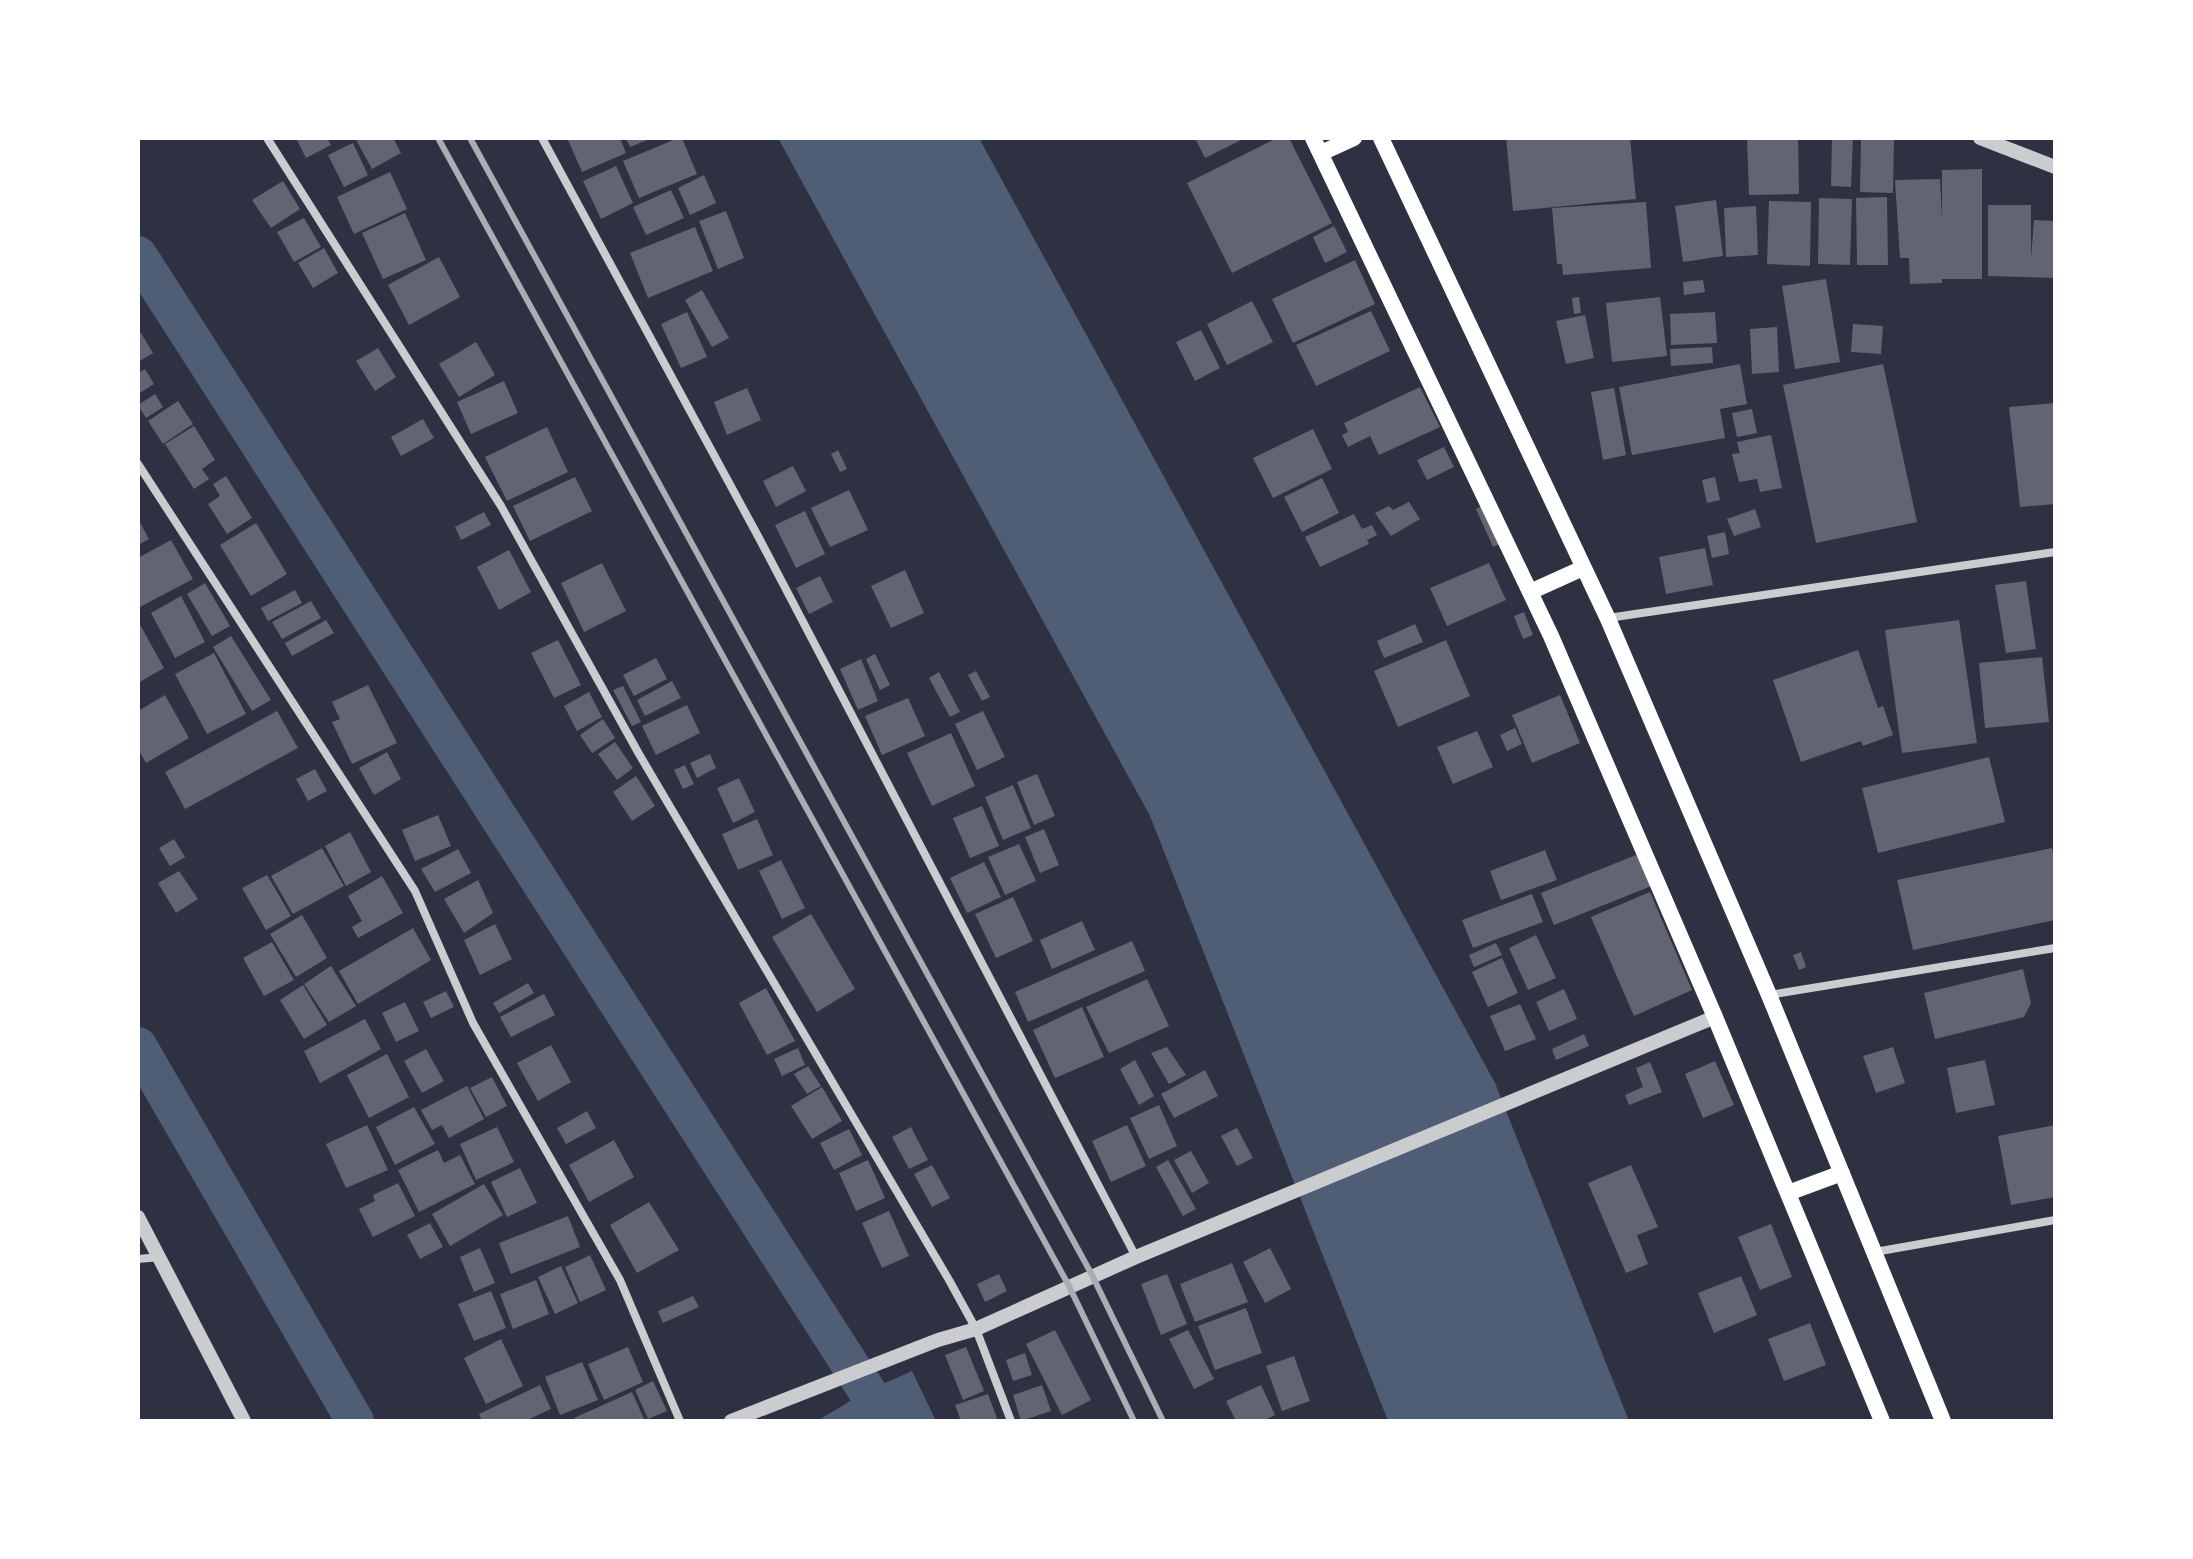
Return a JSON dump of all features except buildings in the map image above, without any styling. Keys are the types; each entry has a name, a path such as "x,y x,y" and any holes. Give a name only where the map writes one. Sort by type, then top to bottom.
{"main road":[{"path":"1354,138 1317,146 1530,592 1715,1017 1882,1421"},
{"path":"1381,138 1608,619 1769,995 1943,1421"},
{"path":"1530,592 1583,568"},
{"path":"1788,1193 1842,1173"}],"street":[{"path":"267,138 501,506 639,754 976,1329 1011,1421"},
{"path":"542,138 759,538 1136,1257"},
{"path":"1980,138 2055,167"},
{"path":"138,464 415,891 473,1023 620,1280 679,1421"},
{"path":"1608,619 2055,552"},
{"path":"1769,995 2055,948"},
{"path":"731,1421 938,1340 976,1329 1136,1257 1715,1017"},
{"path":"138,1217 244,1421"},
{"path":"1874,1253 2055,1220"},
{"path":"138,1259 160,1257"}],"water":[{"path":"778,138 979,138 1495,1083 1629,1421 1388,1421 1150,816"},
{"path":"912,1371 936,1421 817,1421 867,1391"}],"waterway":[{"path":"138,255 867,1391 881,1421"},
{"path":"138,1046 355,1421"}],"railway":[{"path":"438,138 1069,1286 1134,1421"},
{"path":"470,138 1092,1275 1163,1421"}]}
